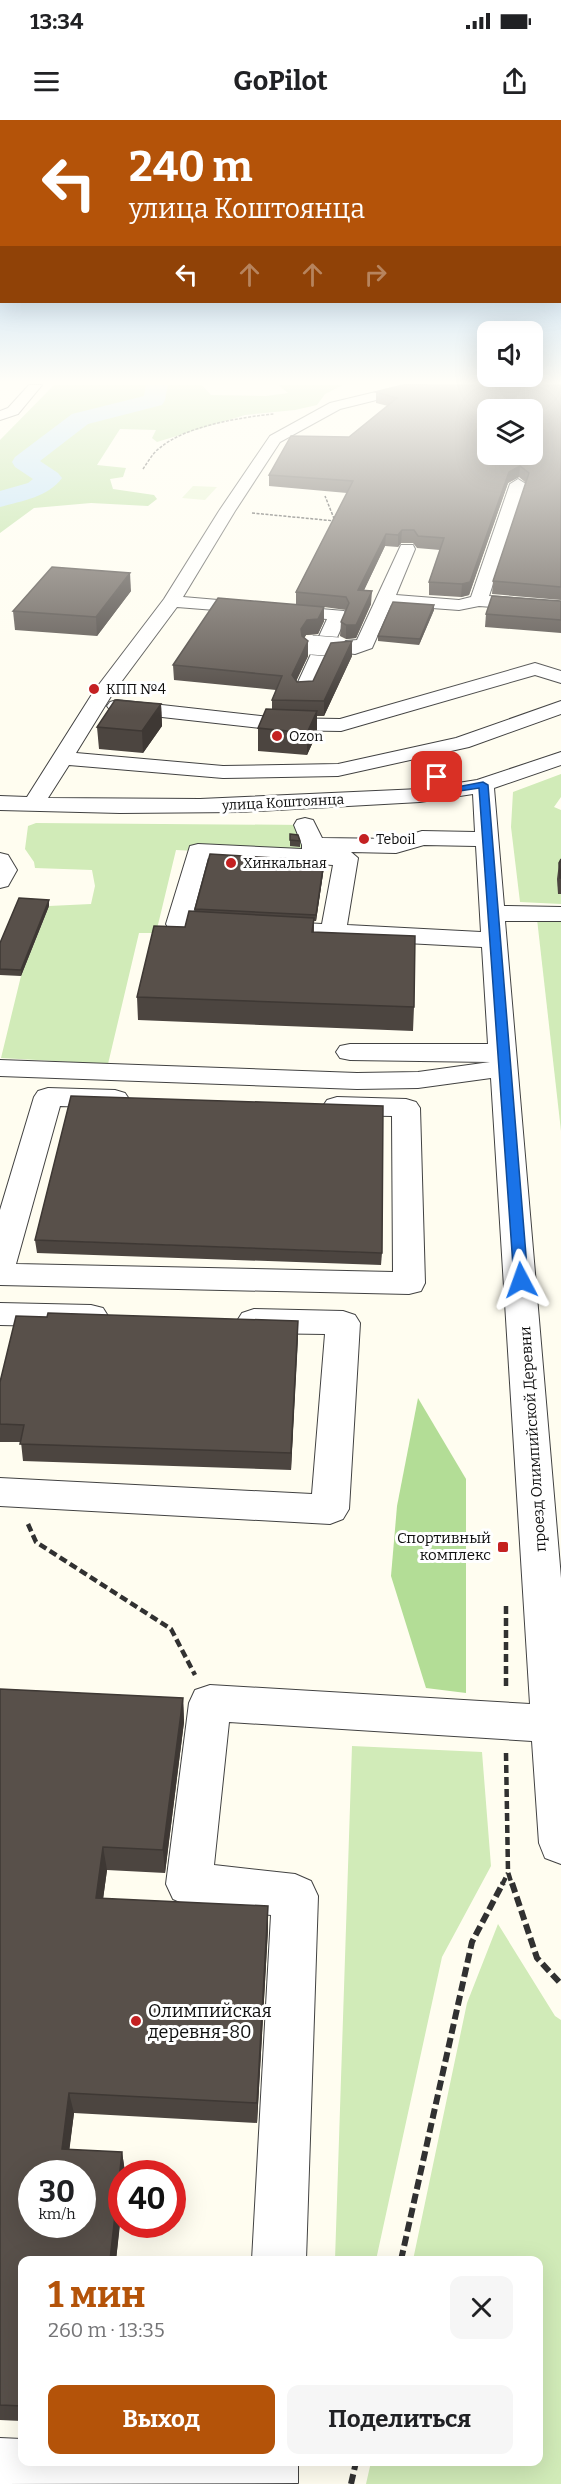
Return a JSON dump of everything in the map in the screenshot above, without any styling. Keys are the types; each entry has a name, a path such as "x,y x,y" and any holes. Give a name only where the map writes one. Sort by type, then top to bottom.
{"street":[{"path":"33,805 96,704 172,601 237,495"},
{"path":"479,601 514,495"},
{"path":"312,645 355,648 365,644 407,549"},
{"path":"385,599 459,605 479,601 561,607"},
{"path":"172,601 338,615 304,691"},
{"path":"96,704 278,724 341,725 535,669 561,677"},
{"path":"62,758 223,772 338,770 462,743 561,707"},
{"path":"408,755 470,787"},
{"name":"улица Коштоянца","path":"0,803 81,806 278,804 435,794 470,787 561,758"},
{"name":"проезд Олимпийской Деревни","path":"470,787 486,839 554,1725 561,1843"},
{"path":"278,804 305,825 313,851"},
{"path":"486,839 422,838 396,846 313,851 198,851 178,924 333,932 493,927 561,914"},
{"path":"313,851 346,858 333,932"},
{"path":"350,1052 504,1060"},
{"path":"0,1068 357,1081 418,1080 504,1060"},
{"path":"0,1264 48,1097 406,1108 409,1283 0,1274"},
{"path":"0,1314 118,1317"},
{"path":"7,1493 330,1509 343,1323 224,1320"},
{"path":"279,2256 295,1896 189,1884 192,1702 506,1720 554,1725"},
{"path":"0,2467 268,2483 270,2466"}],"path":[{"path":"227,511 335,521 325,496"},
{"path":"7,1493 36,1542 171,1629 192,1702"},
{"path":"506,1597 508,1872 537,1958 561,1984"},
{"path":"402,2256 472,1942 508,1872"},
{"path":"351,2484 355,2466"}],"green space":[{"path":"0,495 154,495 157,499 148,506 91,503 34,508 0,533"},
{"path":"184,495 209,495 205,500 182,498"},
{"path":"561,774 561,797 554,807 561,810 561,870 558,893 561,894 561,904 520,902 511,827 513,792"},
{"path":"36,823 305,825 313,857 176,850 156,933 139,933 108,1064 1,1058 21,976 49,906 91,904 95,886 92,870 35,868 34,862 25,849 28,826"},
{"path":"537,919 561,921 561,1131"},
{"path":"418,1398 466,1479 466,1693 426,1688 391,1576 397,1506"},
{"path":"352,1746 482,1752 491,1866 442,1957 377,2256 335,2256"},
{"path":"498,1924 555,2016 561,2020 561,2484 366,2484 370,2466 543,2466 543,2256 414,2256 467,2003"}],"building":[{"path":"346,495 501,495 470,582 462,584 429,582 444,538 418,536 414,530 402,530 398,535 386,534 358,590 372,591 356,625 346,625 341,622 349,603 346,597 296,592"},
{"path":"522,495 561,495 561,587 493,581"},
{"path":"52,567 130,573 96,617 13,611"},
{"path":"492,596 561,601 561,620 486,614"},
{"path":"218,598 324,607 318,619 307,620 301,629 302,636 308,641 292,675 297,682 313,681 331,643 352,641 324,701 272,700 282,676 173,665"},
{"path":"393,602 434,605 420,639 378,636"},
{"path":"115,700 161,704 142,731 97,727"},
{"path":"266,709 317,711 307,733 258,728"},
{"path":"290,834 298,835 300,841 290,840"},
{"path":"210,854 324,861 316,915 195,909"},
{"path":"561,859 561,878 560,878 559,863"},
{"path":"19,898 49,900 21,970 0,969 0,943"},
{"path":"189,911 314,918 312,932 415,936 414,1007 137,997 154,926 185,927"},
{"path":"71,1096 383,1106 382,1253 35,1240"},
{"path":"48,1313 298,1321 291,1453 20,1444 24,1425 0,1424 0,1382 16,1316 47,1317"},
{"name":"Олимпийская деревня-80","path":"0,1689 183,1698 163,1850 103,1847 96,1898 268,1906 257,2103 69,2093 62,2149 122,2152 121,2160 108,2160 108,2238 112,2238 110,2256 18,2256 18,2406 0,2405"}],"waterway":[{"path":"0,499 12,495"}],"place":[{"name":"КПП №4","path":"94,689"},
{"name":"Ozon","path":"277,736"},
{"name":"Teboil","path":"364,839"},
{"name":"Хинкальная","path":"231,863"},
{"name":"Спортивный комплекс","path":"503,1547"},
{"name":"Олимпийская деревня-80","path":"136,2021"}],"route":[{"path":"437,777 456,790 483,785 521,1280"}]}
